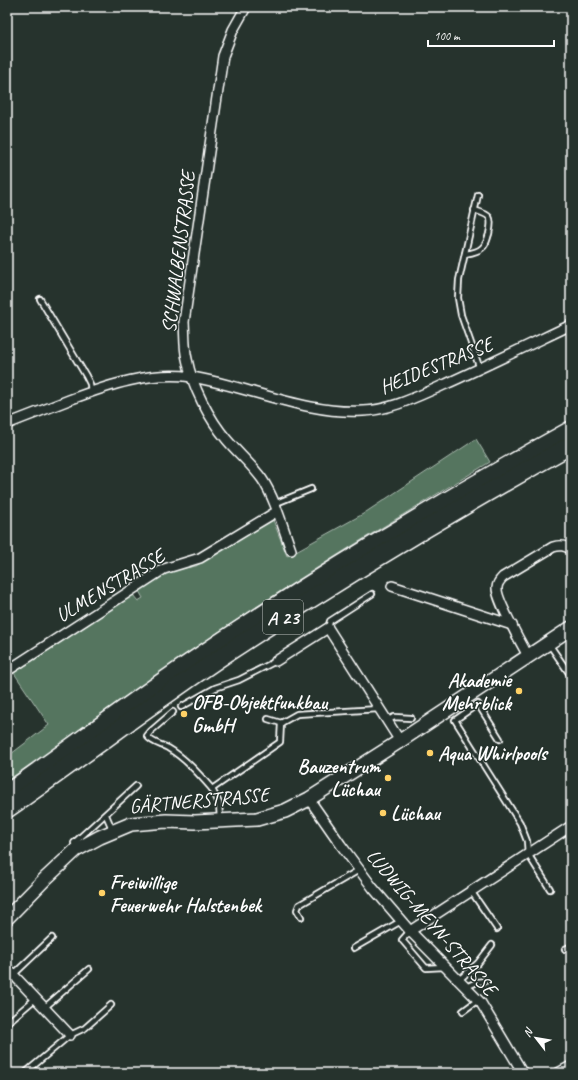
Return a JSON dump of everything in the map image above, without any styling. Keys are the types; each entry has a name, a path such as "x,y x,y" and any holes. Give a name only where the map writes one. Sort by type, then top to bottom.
{"highway":[{"name":"A 23","path":"7,793 185,666 274,607 378,542 571,430"},
{"name":"A 23","path":"7,809 141,713 268,627 398,545 571,446"}],"street":[{"name":"SCHWALBENSTRASSE","path":"246,7 233,30 223,56 184,322 187,359 202,402 212,420 226,439 262,480 269,492 291,550"},
{"name":"HEIDESTRASSE","path":"7,424 91,392 126,381 163,375 193,377 330,410 363,411 391,406 422,394 480,369 571,325"},
{"name":"ULMENSTRASSE","path":"7,671 164,568 200,558 275,508"},
{"path":"528,656 498,593 497,587 499,582 503,577 553,547 559,545 567,547 571,550"},
{"path":"392,586 512,625"},
{"path":"276,661 328,628 400,741"},
{"name":"GÄRTNERSTRASSE","path":"7,918 76,850 113,831 132,824 166,821 257,819 285,811 309,799 400,741 452,714 474,699 528,656 571,628"},
{"name":"LUDWIG-MEYN-STRASSE","path":"309,799 360,870 401,921 478,1000 489,1015 523,1073"},
{"path":"410,931 571,826"},
{"path":"10,971 70,1035"},
{"path":"558,1073 571,1066"}],"lane":[{"path":"478,195 459,280 458,298 461,315 480,369"},
{"path":"465,254 475,252 482,248 486,243 491,226 491,220 486,213 474,210"},
{"path":"40,298 86,376 90,384 91,392"},
{"path":"275,508 311,489"},
{"path":"328,628 330,621 372,594"},
{"path":"548,642 571,676"},
{"path":"181,707 215,688 239,680 276,661"},
{"path":"474,699 500,739"},
{"path":"268,719 281,723 297,714 379,709"},
{"path":"173,712 147,736 151,741 168,748 193,767 212,789 219,803 220,821"},
{"path":"452,714 520,823 526,841 528,854 550,889"},
{"path":"387,721 394,717 411,718"},
{"path":"212,789 280,742 281,723"},
{"name":"GÄRTNERSTRASSE","path":"76,850 74,843 136,786"},
{"name":"GÄRTNERSTRASSE","path":"106,815 113,831"},
{"path":"301,917 297,910 299,905 360,870"},
{"path":"471,891 497,929"},
{"path":"354,948 401,921"},
{"path":"410,931 402,940 426,968 446,967"},
{"path":"10,971 52,938"},
{"path":"459,980 478,963 492,945"},
{"path":"565,949 571,946"},
{"path":"44,1008 89,969"},
{"path":"466,987 477,982 485,981"},
{"path":"7,1023 35,998"},
{"path":"463,1011 478,1000"},
{"path":"25,1073 70,1035 85,1028 111,1005"}],"green space":[{"path":"476,439 490,462 344,551 226,627 131,692 7,781 7,757 49,725 14,673 133,595 138,601 143,598 139,591 171,570 196,566 273,520 287,556 363,514"}],"place":[{"name":"Akademie Mehrblick","path":"519,691"},
{"name":"OFB-Objektfunkbau GmbH","path":"184,714"},
{"name":"Aqua Whirlpools","path":"430,753"},
{"name":"Bauzentrum Lüchau","path":"388,778"},
{"name":"Lüchau","path":"383,813"},
{"name":"Freiwillige Feuerwehr Halstenbek","path":"102,893"}]}
